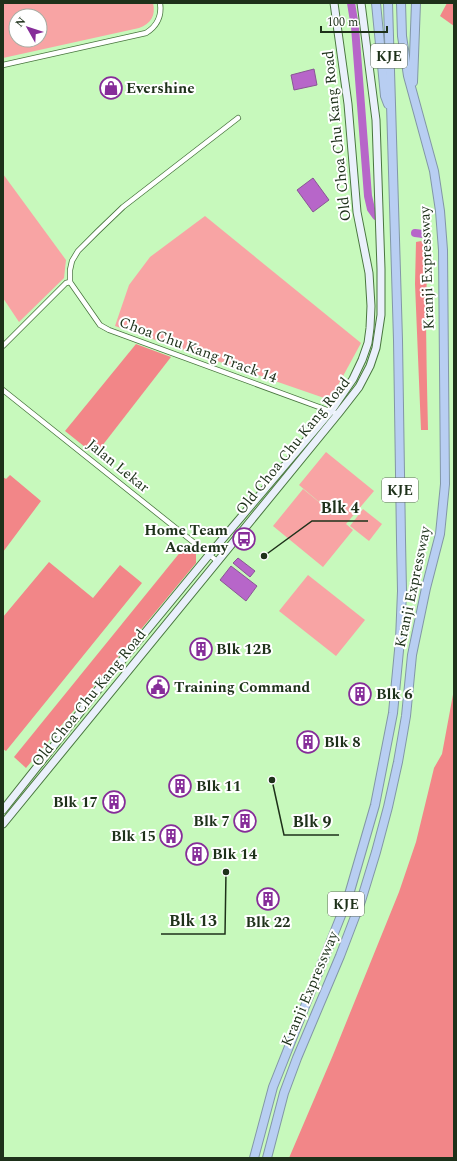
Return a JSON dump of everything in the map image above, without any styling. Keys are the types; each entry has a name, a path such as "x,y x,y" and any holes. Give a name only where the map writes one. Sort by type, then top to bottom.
{"highway":[{"path":"376,3 386,100 391,110"},
{"name":"Kranji Expressway","path":"254,1158 273,1087 348,898 375,805 393,713 400,640 402,591 398,340 388,3"},
{"name":"Kranji Expressway","path":"267,1158 284,1093 294,1065 343,949 361,901 376,852 398,762 406,716 412,655 426,588 440,534 445,484 443,250 440,210 434,171 408,76 402,36 401,3"},
{"path":"412,94 416,3"}],"main road":[{"name":"Old Choa Chu Kang Road","path":"3,810 101,686 330,411 353,379 368,343 371,306 369,273 357,212 348,104 334,3"},
{"name":"Old Choa Chu Kang Road","path":"3,824 338,414 359,387 370,366 376,348 381,315 381,269 376,120 361,3"},
{"path":"369,273 375,268 381,269"},
{"path":"101,686 106,689 114,688"}],"street":[{"path":"3,64 146,33 157,22 160,13 160,3"},
{"path":"3,346 66,283 70,282 72,262 78,252 98,231 123,208 238,118"},
{"name":"Choa Chu Kang Track 14","path":"70,282 100,325 109,330 338,414"},
{"name":"Jalan Lekar","path":"3,390 217,561"}],"shaded area":[{"path":"3,3 153,3 154,11 152,18 147,24 139,28 3,58"},
{"path":"447,3 454,3 454,26 440,16"},
{"path":"314,69 317,85 294,90 291,75"},
{"path":"3,174 66,260 64,278 19,322 3,298"},
{"path":"313,178 329,200 313,212 297,190"},
{"path":"205,216 361,343 330,400 115,326 129,285 150,257"},
{"path":"421,241 427,245 428,252 426,350 428,430 421,430 415,284 416,242"},
{"path":"136,344 171,357 95,455 65,431"},
{"path":"326,452 374,491 346,524 353,530 323,567 273,526 303,489 336,516 299,485"},
{"path":"10,475 41,501 3,552 3,477 6,479"},
{"path":"363,509 382,524 369,541 350,526"},
{"path":"186,545 196,554 196,563 26,768 14,757"},
{"path":"238,558 255,571 250,577 233,563"},
{"path":"49,562 93,598 120,565 142,583 6,751 3,749 3,617"},
{"path":"231,566 257,586 246,601 220,580"},
{"path":"308,575 365,620 336,656 279,611"},
{"path":"454,689 454,1158 289,1158 333,1055 399,892 416,842 434,768 442,754"}],"waterway":[{"path":"351,3 355,27 368,196 371,209 376,216"},
{"path":"415,233 423,234"}],"place":[{"name":"Evershine","path":"111,88"},
{"name":"Home Team Academy","path":"244,539"},
{"name":"Blk 4","path":"264,556"},
{"name":"Blk 12B","path":"201,649"},
{"name":"Training Command","path":"158,687"},
{"name":"Blk 6","path":"360,694"},
{"name":"Blk 8","path":"308,742"},
{"name":"Blk 9","path":"272,780"},
{"name":"Blk 11","path":"180,786"},
{"name":"Blk 17","path":"114,802"},
{"name":"Blk 7","path":"245,821"},
{"name":"Blk 15","path":"171,836"},
{"name":"Blk 14","path":"197,854"},
{"name":"Blk 13","path":"226,872"},
{"name":"Blk 22","path":"268,899"}]}
